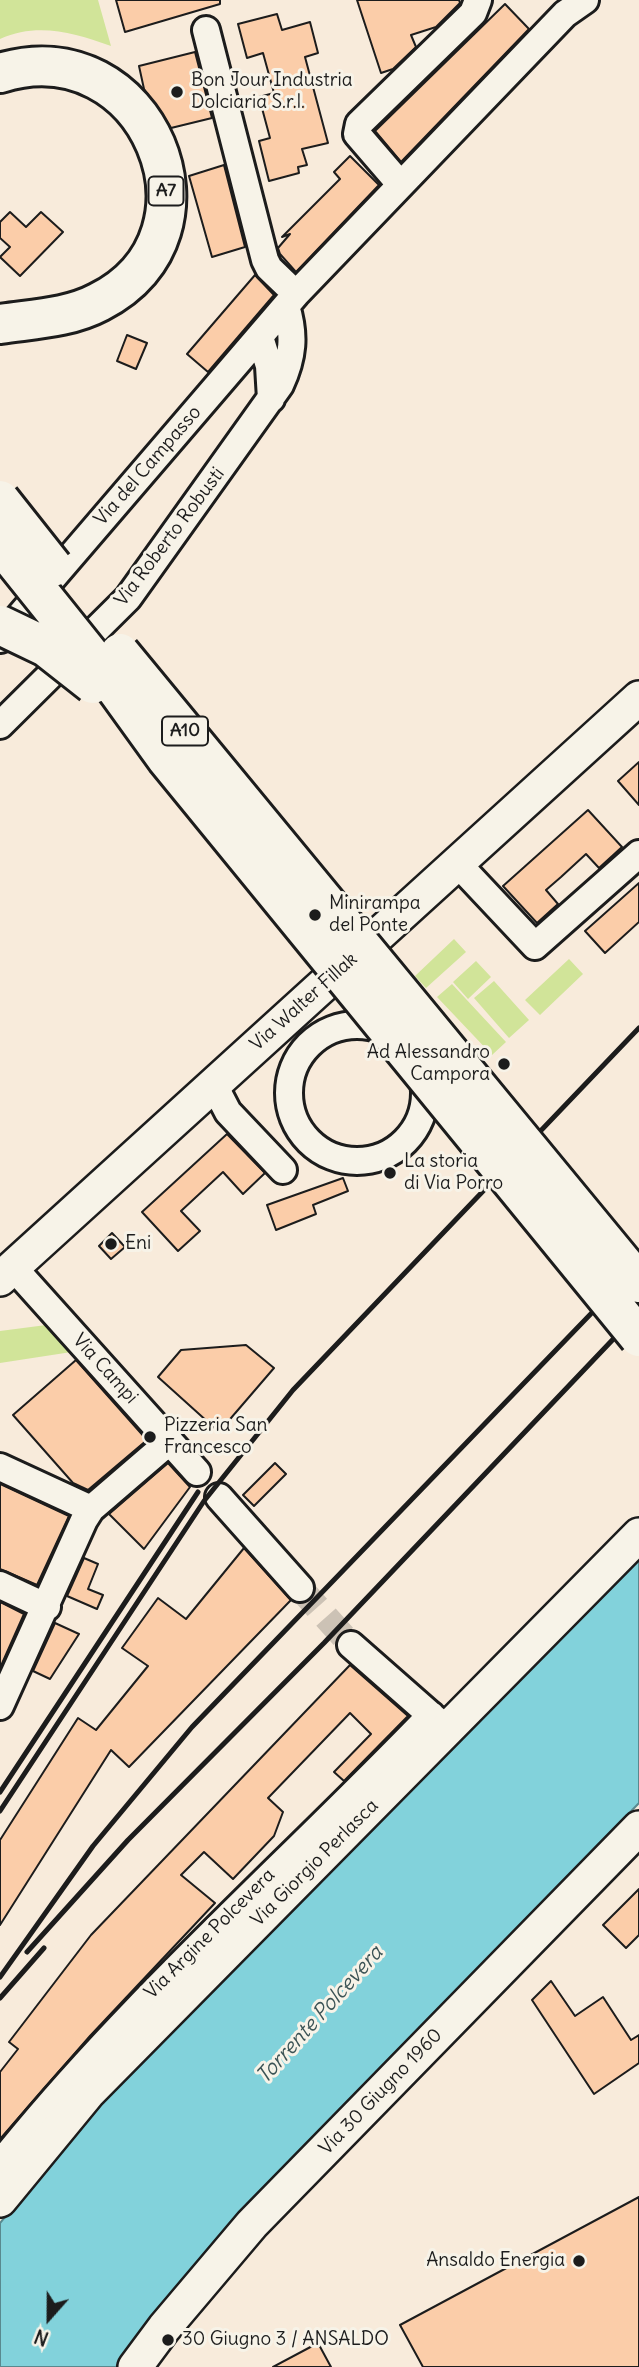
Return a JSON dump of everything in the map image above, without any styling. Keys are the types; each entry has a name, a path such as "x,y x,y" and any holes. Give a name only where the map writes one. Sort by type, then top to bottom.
{"highway":[{"name":"A7","path":"0,74 29,66 54,67 78,71 108,85 133,107 152,135 163,166 166,191 164,216 154,247 126,284 101,302 71,313 0,324"},
{"name":"A10","path":"0,500 144,683 639,1283"},
{"name":"A10","path":"0,543 109,679 166,758 639,1337"},
{"name":"A10","path":"0,625 35,641 68,662 166,758"}],"main road":[{"name":"Via Walter Fillak","path":"6,1273 639,698"},
{"name":"Via Giorgio Perlasca","path":"0,2200 88,2093 439,1722 639,1535"},
{"name":"Via 30 Giugno 1960","path":"135,2367 164,2328 252,2224 608,1874 639,1828"}],"street":[{"path":"400,184 357,134 359,124 473,13 478,0"},
{"name":"Via del Campasso","path":"0,639 291,300 565,14 585,0"},
{"path":"206,30 265,260 291,300"},
{"name":"Via Roberto Robusti","path":"0,725 128,598 271,399 283,378 292,349 291,300"},
{"path":"260,337 269,366 271,399"},
{"path":"457,863 535,946 639,854"},
{"path":"359,1024 380,1028 399,1039 414,1055 423,1074 425,1095 421,1116 403,1143 376,1159 355,1161 333,1157 314,1147 300,1131 291,1112 288,1091 292,1069 302,1051 328,1031 359,1024"},
{"path":"214,1085 228,1112 283,1170"},
{"name":"Via Campi","path":"6,1273 197,1472"},
{"path":"0,1706 91,1509 170,1441"},
{"path":"0,1467 91,1509"},
{"path":"219,1497 300,1588"},
{"path":"0,1585 47,1607"},
{"path":"351,1645 439,1722"},
{"name":"Via Argine Polcevera","path":"0,2164 57,2093 171,1972 439,1722"}],"green space":[{"path":"0,0 98,0 111,46 83,37 42,30 0,39"},
{"path":"454,939 466,952 426,988 415,976"},
{"path":"569,959 583,974 540,1015 525,1000"},
{"path":"476,961 491,977 468,999 453,982"},
{"path":"494,981 529,1020 509,1038 474,998"},
{"path":"452,984 506,1042 492,1055 437,997"},
{"path":"54,1324 78,1351 0,1363 0,1331"}],"water":[{"name":"Torrente Polcevera","path":"639,1560 639,1803 234,2224 184,2279 116,2367 0,2367 0,2223 94,2108"}],"building":[{"path":"116,0 220,0 220,4 125,32"},
{"path":"357,0 459,0 460,3 436,27 411,35 416,47 393,69 381,73"},
{"path":"505,4 529,29 401,162 375,131"},
{"path":"277,14 282,30 310,22 318,53 305,57 328,143 302,149 307,165 298,167 299,173 269,181 259,141 270,138 259,97 274,93 263,53 247,58 238,24"},
{"name":"Bon Jour Industria Dolciaria S.r.l.","path":"195,52 212,118 171,128 144,89 139,66"},
{"path":"350,156 379,185 296,272 278,248 290,234 282,237 340,179 334,172"},
{"path":"224,165 245,247 212,257 189,176"},
{"path":"10,212 26,227 41,212 63,232 20,276 0,257 10,247 0,238 0,222"},
{"path":"255,275 274,295 208,372 187,354"},
{"path":"127,335 147,343 136,369 117,361"},
{"path":"639,762 639,805 618,781"},
{"path":"588,810 622,847 599,868 586,854 546,890 558,904 537,923 503,886"},
{"path":"639,883 639,922 605,953 585,931"},
{"path":"227,1134 265,1173 243,1194 223,1172 181,1211 200,1231 178,1251 142,1212"},
{"path":"343,1178 348,1191 313,1205 316,1214 276,1230 267,1205"},
{"name":"Eni","path":"112,1233 125,1247 111,1259 99,1246"},
{"path":"246,1345 274,1368 219,1432 158,1377 181,1350"},
{"path":"76,1360 147,1440 88,1490 73,1483 13,1415"},
{"path":"168,1463 190,1487 144,1549 109,1514"},
{"path":"275,1463 286,1474 254,1506 243,1495"},
{"path":"0,1484 69,1516 37,1585 0,1569"},
{"path":"244,1548 291,1600 129,1767 111,1750 0,1925 0,1840 78,1718 96,1730 148,1666 122,1648 158,1598 186,1619"},
{"path":"84,1558 98,1564 88,1589 103,1595 97,1609 67,1596"},
{"path":"0,1602 24,1614 0,1668"},
{"path":"55,1623 79,1634 50,1679 33,1671"},
{"path":"350,1665 408,1716 344,1781 334,1772 371,1734 350,1713 268,1798 283,1812 274,1836 233,1879 204,1852 181,1875 215,1903 90,2036 0,2139 0,2072 18,2049 9,2042 91,1935"},
{"path":"639,1889 639,1935 626,1948 603,1925"},
{"path":"551,1981 575,2016 603,1997 631,2040 639,2035 639,2063 594,2094 532,2000"},
{"name":"Ansaldo Energia","path":"639,2197 639,2367 423,2367 400,2325"},
{"path":"318,2343 331,2367 273,2367"}],"tunnel":[{"path":"300,1588 351,1645"}],"railway":[{"path":"0,1811 204,1501 293,1390 639,1028"},
{"path":"0,1977 93,1846 192,1727 639,1264"},
{"path":"27,1952 128,1840 324,1643 639,1312"},
{"path":"0,1792 198,1492"},
{"path":"0,1998 44,1948"}],"place":[{"name":"Bon Jour Industria Dolciaria S.r.l.","path":"177,92"},
{"name":"Minirampa del Ponte","path":"315,915"},
{"name":"Ad Alessandro Campora","path":"504,1064"},
{"name":"La storia di Via Porro","path":"390,1173"},
{"name":"Eni","path":"111,1244"},
{"name":"Pizzeria San Francesco","path":"150,1437"},
{"name":"Ansaldo Energia","path":"579,2261"},
{"name":"30 Giugno 3 / ANSALDO","path":"168,2340"}]}
